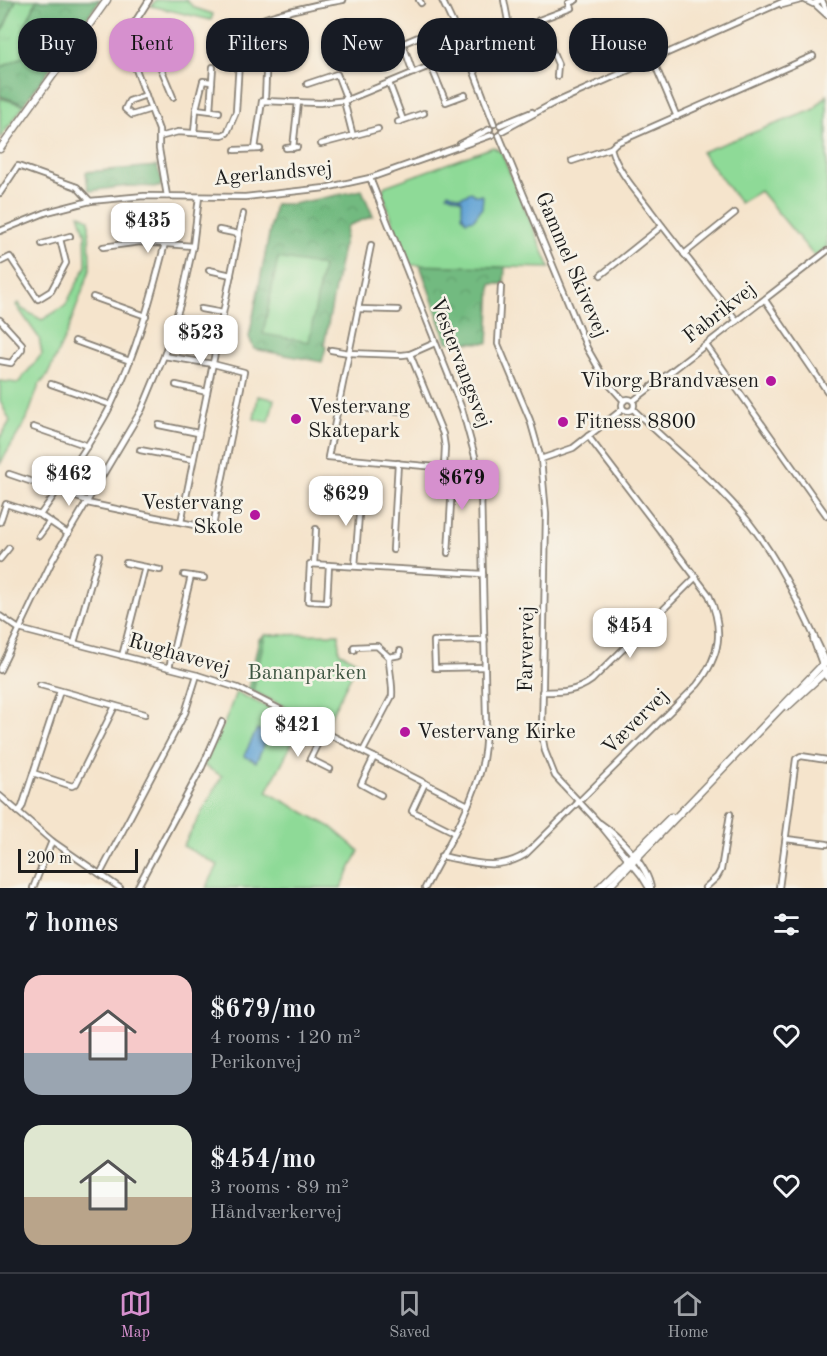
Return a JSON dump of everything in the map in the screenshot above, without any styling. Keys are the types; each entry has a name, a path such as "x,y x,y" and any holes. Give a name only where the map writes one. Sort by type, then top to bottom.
{"main road":[{"path":"0,149 107,0"},
{"path":"608,888 667,820 681,810 826,667"},
{"path":"599,888 632,859"}],"street":[{"path":"138,18 149,0"},
{"path":"270,18 301,7 343,0"},
{"path":"442,0 450,18"},
{"path":"504,0 507,18"},
{"path":"557,76 558,64 539,20 571,8 569,3 576,0"},
{"name":"Agerlandsvej","path":"668,53 787,0"},
{"name":"Agerlandsvej","path":"779,5 801,0"},
{"path":"805,0 809,3 822,0 827,13"},
{"path":"816,3 827,13"},
{"path":"405,50 413,73"},
{"path":"572,161 611,148 616,143 813,56"},
{"path":"265,100 320,103 345,100 417,71"},
{"path":"137,72 159,130 159,149 167,196"},
{"path":"163,72 173,97"},
{"path":"210,110 213,72"},
{"path":"159,137 178,132 222,135 230,130 236,112 238,72"},
{"path":"235,150 257,149 262,101 265,100 266,72"},
{"path":"434,72 446,102 465,95"},
{"path":"474,72 494,126 492,135"},
{"name":"Agerlandsvej","path":"452,148 494,126 540,110 626,72"},
{"path":"658,72 677,117"},
{"path":"307,84 337,74 353,136"},
{"path":"194,133 196,109 203,81 212,82"},
{"path":"389,83 400,121 424,113"},
{"path":"146,95 129,101 125,109 132,115 151,109"},
{"path":"286,148 295,147 298,102"},
{"path":"196,109 219,112"},
{"name":"Agerlandsvej","path":"0,231 47,212 90,201 125,196 199,197 287,193 325,188 370,178 500,133 540,110"},
{"name":"Gammel Skivevej","path":"494,126 500,133 587,348 606,381 624,401"},
{"path":"321,144 378,129"},
{"path":"611,148 630,183 737,321"},
{"path":"0,193 15,169 22,166 77,187 90,201"},
{"name":"Vestervangsvej","path":"370,178 465,417 479,471 485,640 486,735 484,754 468,805 425,888"},
{"path":"0,670 68,534 142,410 164,356 181,301 193,246 199,197"},
{"path":"684,254 735,213"},
{"path":"181,522 243,214"},
{"path":"601,276 662,226"},
{"path":"219,230 239,234"},
{"path":"42,244 70,236"},
{"path":"0,262 10,256 38,299 51,291 66,263 60,239"},
{"path":"103,247 140,242 193,246"},
{"path":"40,515 88,446 111,405 146,316 165,243"},
{"path":"371,245 328,457 479,471"},
{"name":"Fabrikvej","path":"633,401 827,252"},
{"path":"209,270 231,275"},
{"name":"Farvervej","path":"501,286 498,344 530,420 541,459 546,514 542,692 544,751 555,776 632,859 650,888"},
{"path":"93,297 146,316"},
{"path":"765,300 827,391"},
{"path":"201,309 222,314"},
{"path":"358,309 398,310"},
{"path":"0,320 22,344 22,349 11,363 0,361"},
{"path":"75,341 130,361"},
{"path":"331,350 349,353 410,354 435,343"},
{"path":"706,345 827,516"},
{"path":"410,354 443,434 444,468"},
{"path":"9,474 56,493 87,502 209,528 213,525 244,372 164,356"},
{"path":"51,384 111,405"},
{"path":"176,386 207,392"},
{"path":"628,399 633,401 635,405 633,409 628,412 623,409 624,401 628,399"},
{"path":"338,407 401,411"},
{"path":"541,459 567,451 623,409"},
{"path":"633,409 747,519 780,566 812,634 814,648 826,667"},
{"path":"159,425 198,433"},
{"path":"33,427 88,446"},
{"name":"Vævervej","path":"441,856 489,865 515,861 526,854 697,685 710,668 717,648 718,622 709,595 588,436"},
{"path":"140,450 193,460"},
{"path":"393,550 398,463"},
{"path":"448,553 453,468"},
{"path":"355,566 361,489"},
{"path":"0,522 6,504 40,515 68,534"},
{"path":"39,536 50,521"},
{"path":"314,564 316,529"},
{"path":"0,559 9,548"},
{"path":"74,643 99,555"},
{"path":"126,563 160,570"},
{"path":"329,565 327,602 308,601 310,564 355,566 483,574"},
{"path":"122,656 145,567"},
{"path":"184,575 204,578"},
{"path":"170,668 191,576"},
{"path":"542,692 572,691 592,680 696,578"},
{"path":"0,616 19,629"},
{"name":"Rughavevej","path":"19,629 197,675 238,688 468,805"},
{"path":"485,640 434,641 435,668 485,667"},
{"path":"354,651 354,647 377,646 389,657 392,696 363,751"},
{"path":"389,657 400,655 400,651"},
{"path":"100,874 184,712 197,675"},
{"path":"40,685 145,714"},
{"path":"18,812 60,691"},
{"path":"33,773 72,786 76,784 115,706"},
{"path":"137,888 202,766 222,722"},
{"path":"324,731 309,759 330,769"},
{"path":"374,757 361,784 381,795"},
{"path":"779,888 798,757 827,760"},
{"path":"425,783 412,811 454,832"},
{"path":"1,797 52,841 120,888"},
{"path":"705,888 717,878 721,870 730,814"},
{"path":"786,839 827,844"},
{"path":"33,888 52,841"}],"green space":[{"path":"0,0 16,0 0,36"},
{"path":"16,0 37,0 29,18 18,18 18,59 1,68 0,37"},
{"path":"37,0 100,0 87,18 29,18"},
{"path":"156,0 186,0 195,8 213,14 212,18 206,19 151,6"},
{"path":"18,59 18,72 47,72 24,104 0,96 0,68"},
{"path":"827,95 827,247 815,257 760,191 740,203 701,152 813,110"},
{"path":"0,98 24,105 0,139"},
{"path":"493,147 501,152 550,268 408,265 382,191 385,186"},
{"path":"157,166 162,180 160,187 128,186 90,191 88,188 86,172"},
{"path":"362,190 373,216 347,226 322,362 254,349 249,337 275,204 293,204"},
{"path":"79,214 89,219 90,270 67,333 47,376 39,385 27,419 0,464 0,438 10,421 0,401 0,381 18,383 42,354 39,338 16,305 19,303 22,309 42,320 65,306 86,266 85,233"},
{"path":"278,258 323,266 309,342 263,334"},
{"path":"420,265 505,267 504,284 491,284 488,343 447,342"},
{"path":"258,396 274,399 269,422 254,419"},
{"name":"Bananparken","path":"339,634 339,652 358,662 325,727 253,691 265,635"},
{"path":"265,635 253,691 248,689 259,639"},
{"path":"236,692 302,724 267,792 331,827 359,851 341,888 206,888 218,865 183,846 222,776 204,766"}],"water":[{"path":"448,192 460,197 471,192 481,195 483,196 482,208 474,219 466,221 462,215 462,200 447,194"},
{"path":"257,729 269,735 256,762 244,756"}],"place":[{"name":"Viborg Brandvæsen","path":"771,381"},
{"name":"Vestervang Skatepark","path":"296,419"},
{"name":"Fitness 8800","path":"563,422"},
{"name":"Vestervang Skole","path":"255,515"},
{"name":"Vestervang Kirke","path":"405,732"}]}
